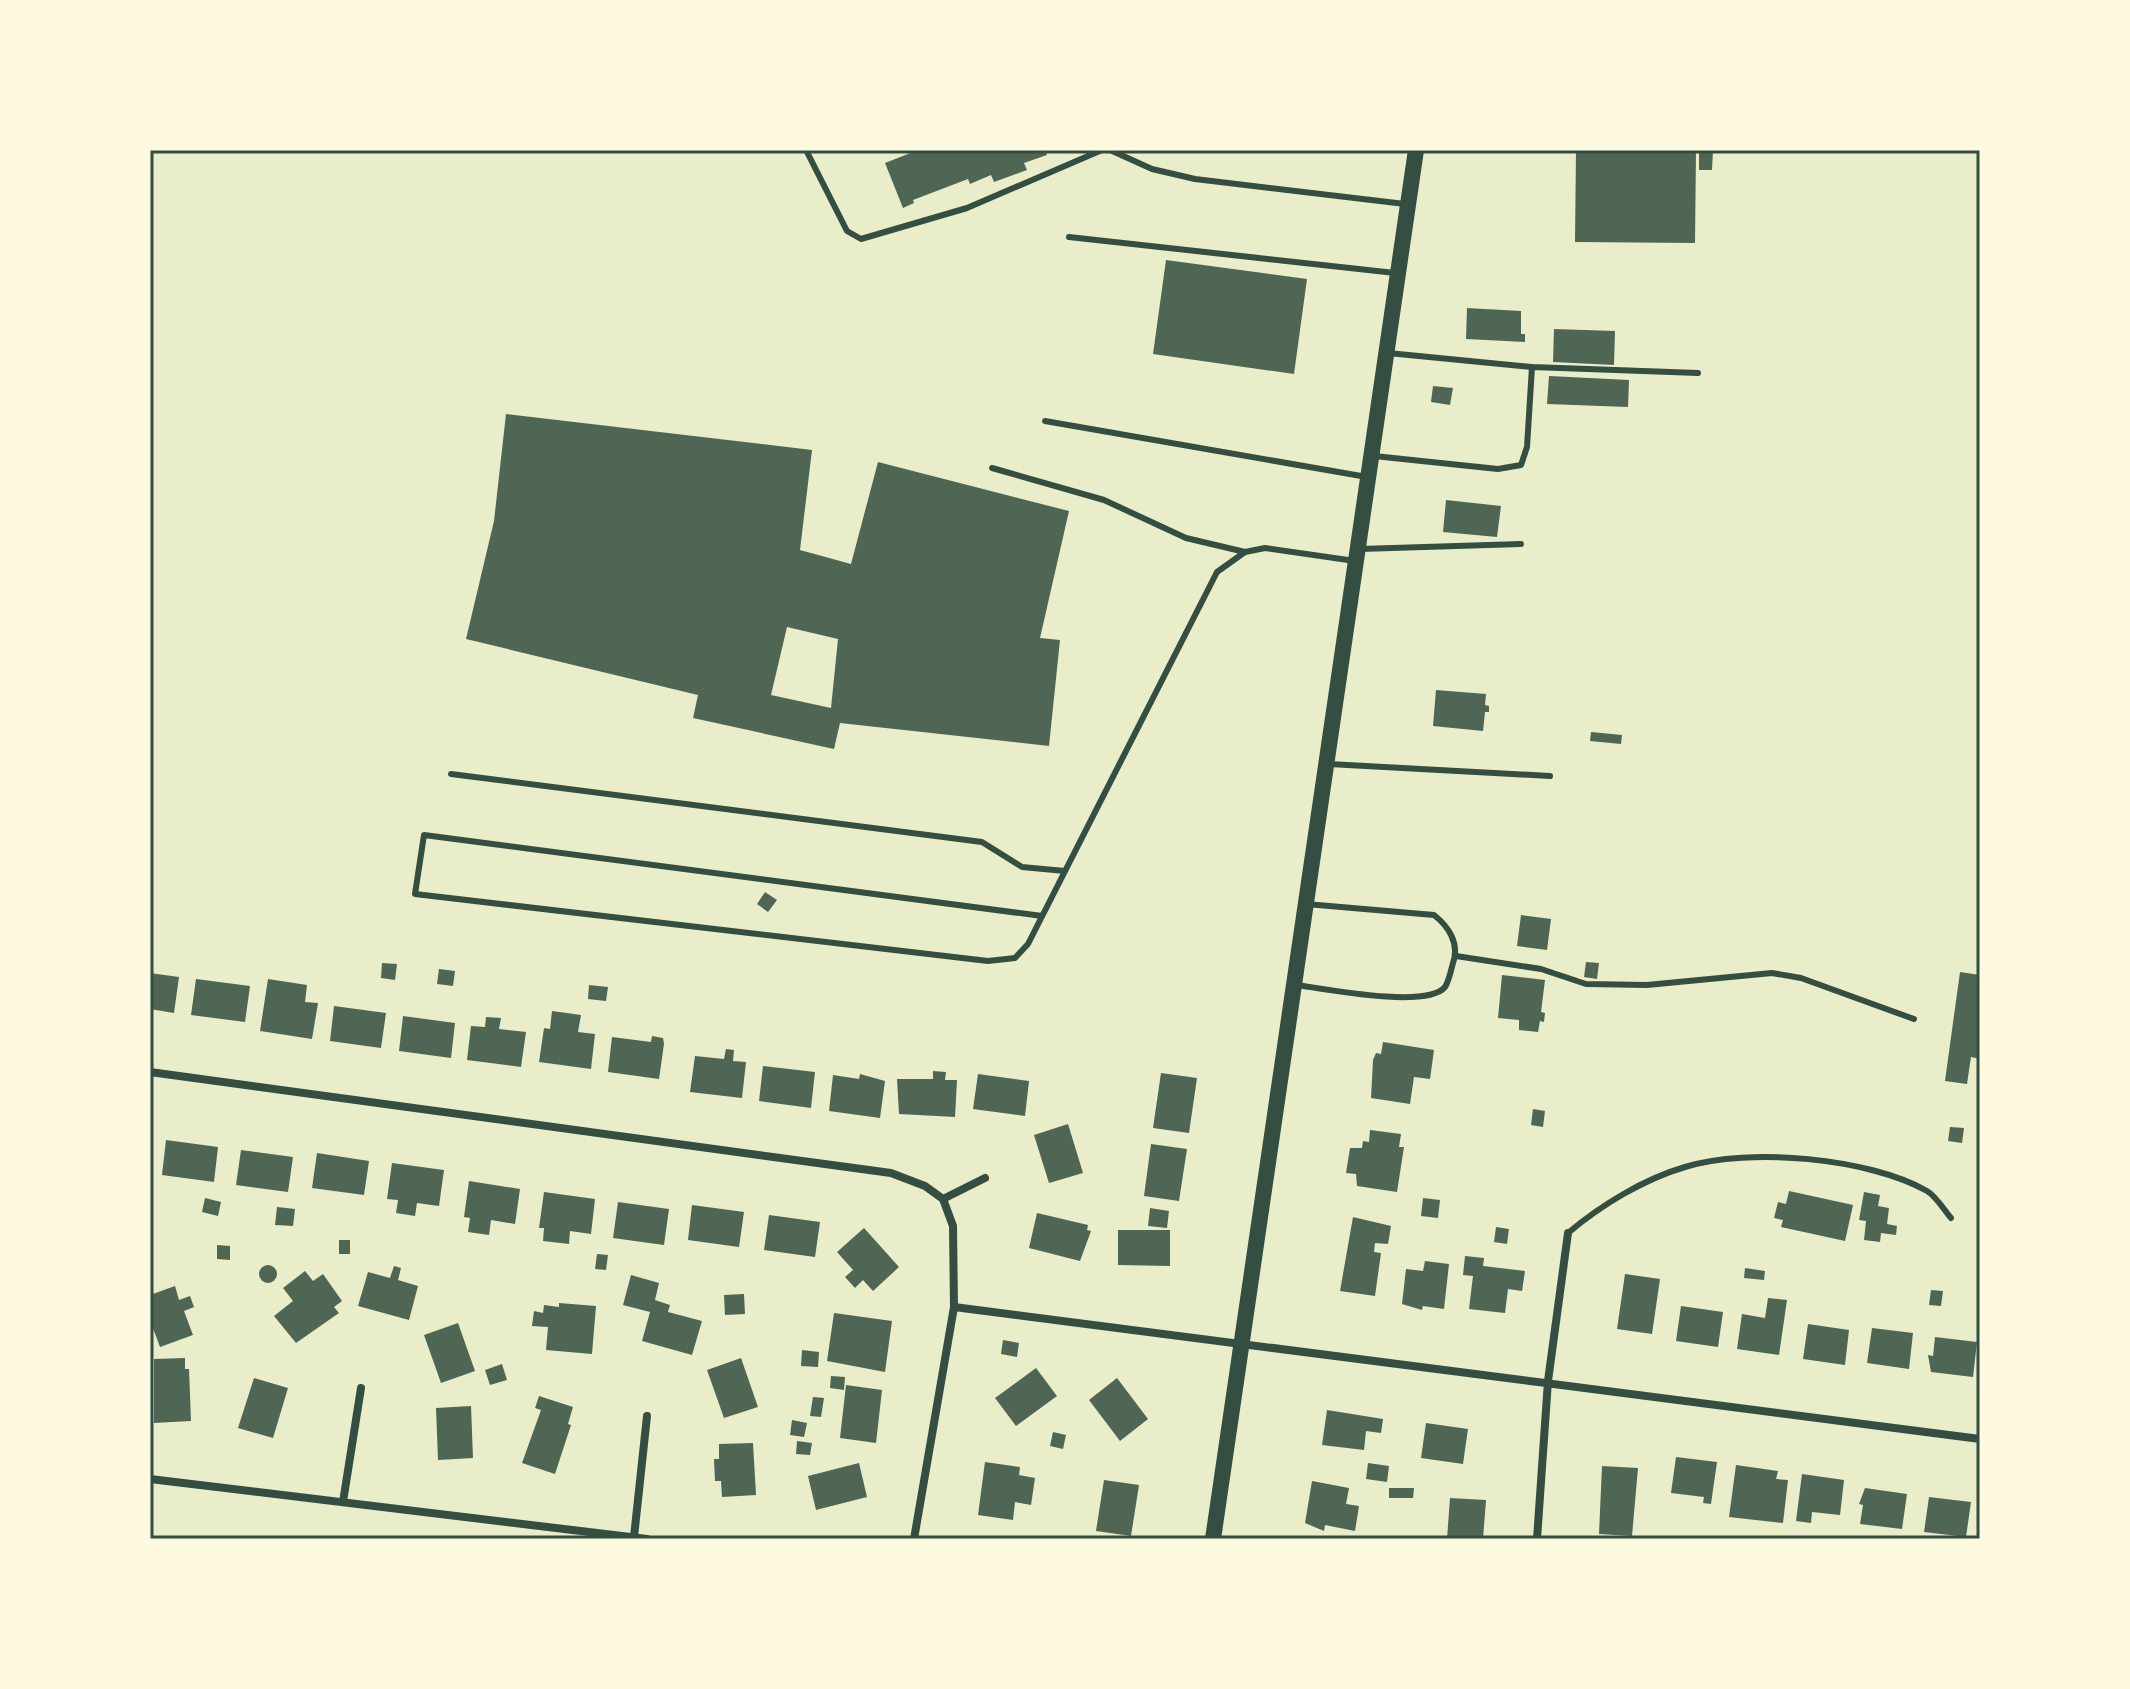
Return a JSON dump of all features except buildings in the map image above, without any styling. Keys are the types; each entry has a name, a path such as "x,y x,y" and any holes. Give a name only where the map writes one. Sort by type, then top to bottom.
{"main road":[{"path":"1213,1539 1416,150"}],"street":[{"path":"150,1072 891,1173 925,1186 943,1199 953,1226 954,1307 914,1539"},
{"path":"943,1199 985,1178"},
{"path":"1537,1539 1548,1381 1568,1233"},
{"path":"954,1307 1548,1381 1980,1439"},
{"path":"343,1502 361,1388"},
{"path":"634,1537 647,1416"},
{"path":"150,1479 647,1539"}],"lane":[{"path":"806,150 847,231 861,239 967,208 1102,150"},
{"path":"1110,150 1152,169 1195,179 1409,205"},
{"path":"1069,237 1398,273"},
{"path":"1388,353 1532,367 1698,373"},
{"path":"1370,455 1498,469 1521,465 1527,447 1532,367"},
{"path":"1045,421 1367,477"},
{"path":"992,468 1104,500 1186,538 1245,552"},
{"path":"1042,916 424,835 415,894 988,961 1015,958 1028,944 1217,572 1245,552 1265,548 1356,555 1521,544"},
{"path":"1325,764 1550,776"},
{"path":"451,774 982,842 1022,867 1065,871"},
{"path":"1293,985 1370,995 1431,996 1445,986 1456,956 1449,927 1434,915 1305,904"},
{"path":"1456,956 1541,969 1586,984 1647,985 1772,973 1801,978 1914,1019"},
{"path":"1568,1233 1585,1218 1647,1184 1685,1167 1736,1157 1804,1161 1886,1173 1930,1192 1951,1218"}]}
